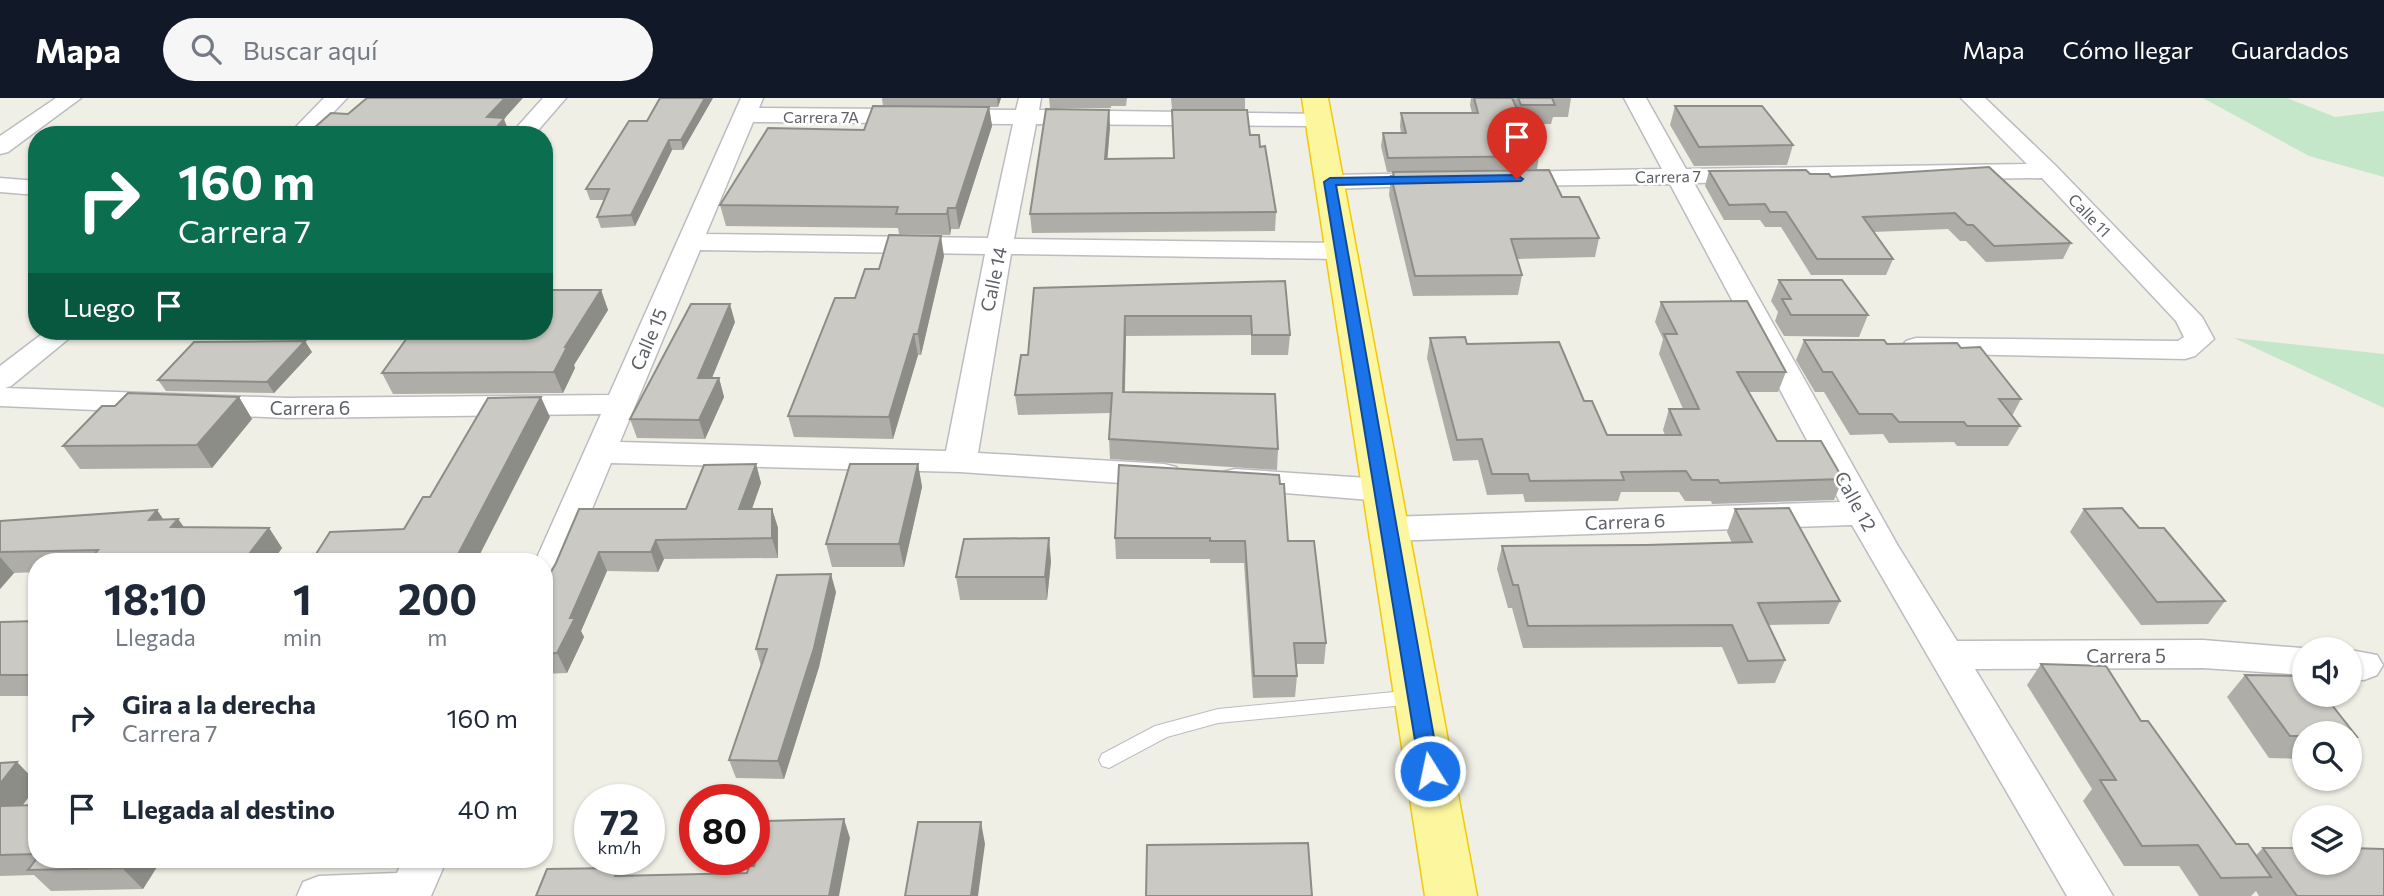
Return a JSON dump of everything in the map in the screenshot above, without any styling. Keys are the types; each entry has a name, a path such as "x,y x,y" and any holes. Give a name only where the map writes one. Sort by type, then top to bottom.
{"highway":[{"path":"1317,109 1451,896"}],"street":[{"path":"30,126 70,98"},
{"path":"308,126 336,98"},
{"path":"529,126 555,98"},
{"name":"Calle 12","path":"1635,98 1677,176 1786,348 1863,513 2091,896"},
{"name":"Calle 11","path":"1972,98 2048,171 2189,317 2200,339"},
{"name":"Carrera 7A","path":"748,107 1317,109"},
{"name":"Calle 15","path":"553,560 748,107"},
{"name":"Calle 14","path":"960,461 1028,107"},
{"path":"0,147 28,127"},
{"name":"Carrera 7","path":"1482,179 2048,171"},
{"path":"1330,182 1455,180"},
{"path":"0,185 28,187"},
{"path":"690,242 1001,244 1341,251"},
{"path":"1893,347 2185,350 2200,339"},
{"path":"0,380 52,340"},
{"name":"Carrera 6","path":"0,397 287,408 620,404"},
{"path":"600,452 960,461 1382,490"},
{"name":"Carrera 6","path":"1388,528 1863,513"},
{"name":"Carrera 5","path":"1946,655 2203,654 2292,660"},
{"path":"319,896 415,883"}],"lane":[{"path":"1109,760 1162,730 1219,716 1417,696"}],"green space":[{"path":"2203,98 2287,98 2335,117 2384,111 2384,177 2309,156"},
{"path":"2234,338 2384,354 2384,408"}],"building":[{"path":"367,98 505,98 487,117 504,118 497,126 316,126 331,113 348,114"},
{"path":"660,98 705,98 681,140 669,140 631,215 597,217 609,189 586,189 629,121 647,121"},
{"path":"1474,98 1512,98 1539,156 1388,158 1383,133 1406,133 1401,113 1478,113"},
{"path":"1518,98 1552,98 1555,105 1521,105"},
{"path":"873,106 989,107 956,208 948,208 947,214 896,214 898,207 720,205 768,128 864,130"},
{"path":"1675,106 1762,106 1793,145 1699,147"},
{"path":"1046,109 1109,110 1105,159 1174,158 1172,110 1247,110 1250,135 1259,135 1260,147 1265,146 1276,212 1030,214"},
{"path":"1989,167 2071,243 1994,246 1973,225 1967,225 1955,213 1863,217 1893,259 1817,259 1786,212 1770,212 1765,204 1729,205 1709,171 1806,170 1810,174 1829,174 1831,177"},
{"path":"1549,170 1562,197 1579,197 1599,238 1511,239 1522,275 1415,276 1391,176 1394,176 1393,172"},
{"path":"889,235 941,236 918,334 914,334 889,417 788,416 835,298 855,298 865,269 879,269"},
{"path":"1779,280 1842,280 1868,315 1791,315 1782,299 1791,299"},
{"path":"1285,281 1290,335 1252,335 1251,316 1125,316 1123,392 1275,394 1278,449 1109,439 1112,393 1015,395 1021,355 1028,355 1034,288"},
{"path":"553,290 601,290 565,347 554,372 382,373 406,340 553,340"},
{"path":"1747,301 1786,372 1737,372 1777,441 1821,441 1843,479 1720,483 1718,480 1692,480 1686,471 1621,472 1624,480 1530,481 1528,474 1492,474 1482,439 1457,440 1430,338 1465,337 1467,344 1559,342 1584,401 1592,401 1607,435 1681,435 1669,409 1699,409 1664,334 1677,334 1661,302"},
{"path":"691,304 730,304 698,378 719,378 699,420 630,419"},
{"path":"1804,340 1884,340 1887,344 1957,343 1961,348 1980,347 2021,399 1999,399 2020,426 1967,426 1964,422 1899,422 1892,414 1859,414 1832,372 1823,372"},
{"path":"305,341 267,382 158,380 194,342"},
{"path":"128,393 239,397 197,445 63,446 102,406 115,406"},
{"path":"541,397 459,553 317,553 330,532 404,529 423,497 430,497 488,398"},
{"path":"756,464 739,509 772,509 772,538 656,540 651,552 599,552 570,618 575,618 557,653 553,653 553,568 579,509 686,509 704,465"},
{"path":"850,464 918,464 899,544 826,544"},
{"path":"1119,465 1279,475 1280,484 1284,484 1288,541 1314,541 1326,643 1294,643 1297,676 1254,676 1245,541 1210,541 1210,538 1115,538"},
{"path":"1789,508 1840,601 1758,603 1785,660 1748,661 1732,625 1528,626 1518,585 1513,585 1502,546 1752,542 1735,509"},
{"path":"2122,508 2139,528 2164,528 2225,601 2157,602 2084,509"},
{"path":"157,510 149,520 178,519 171,527 269,528 250,553 96,553 98,550 0,552 0,521"},
{"path":"1049,538 1045,577 956,577 964,539"},
{"path":"831,574 814,648 778,761 729,760 767,649 756,649 777,575"},
{"path":"28,621 28,675 0,675 0,622"},
{"path":"2041,664 2106,666 2141,721 2148,721 2236,844 2248,844 2271,877 2221,878 2198,845 2142,846 2100,780 2116,780"},
{"path":"2245,675 2292,676 2292,707 2333,707 2344,721 2292,721 2290,736"},
{"path":"17,762 0,784 0,763"},
{"path":"28,805 28,854 0,855 0,806"},
{"path":"844,819 829,896 536,896 547,869 574,869 574,875 770,875 770,821"},
{"path":"918,822 981,822 971,896 905,896"},
{"path":"1308,843 1312,896 1146,896 1147,845"},
{"path":"2263,848 2292,848 2292,875 2362,875 2362,848 2384,849 2384,896 2297,896"},
{"path":"30,868 122,868 28,870"}],"route":[{"path":"1430,771 1330,182 1517,179"}]}
